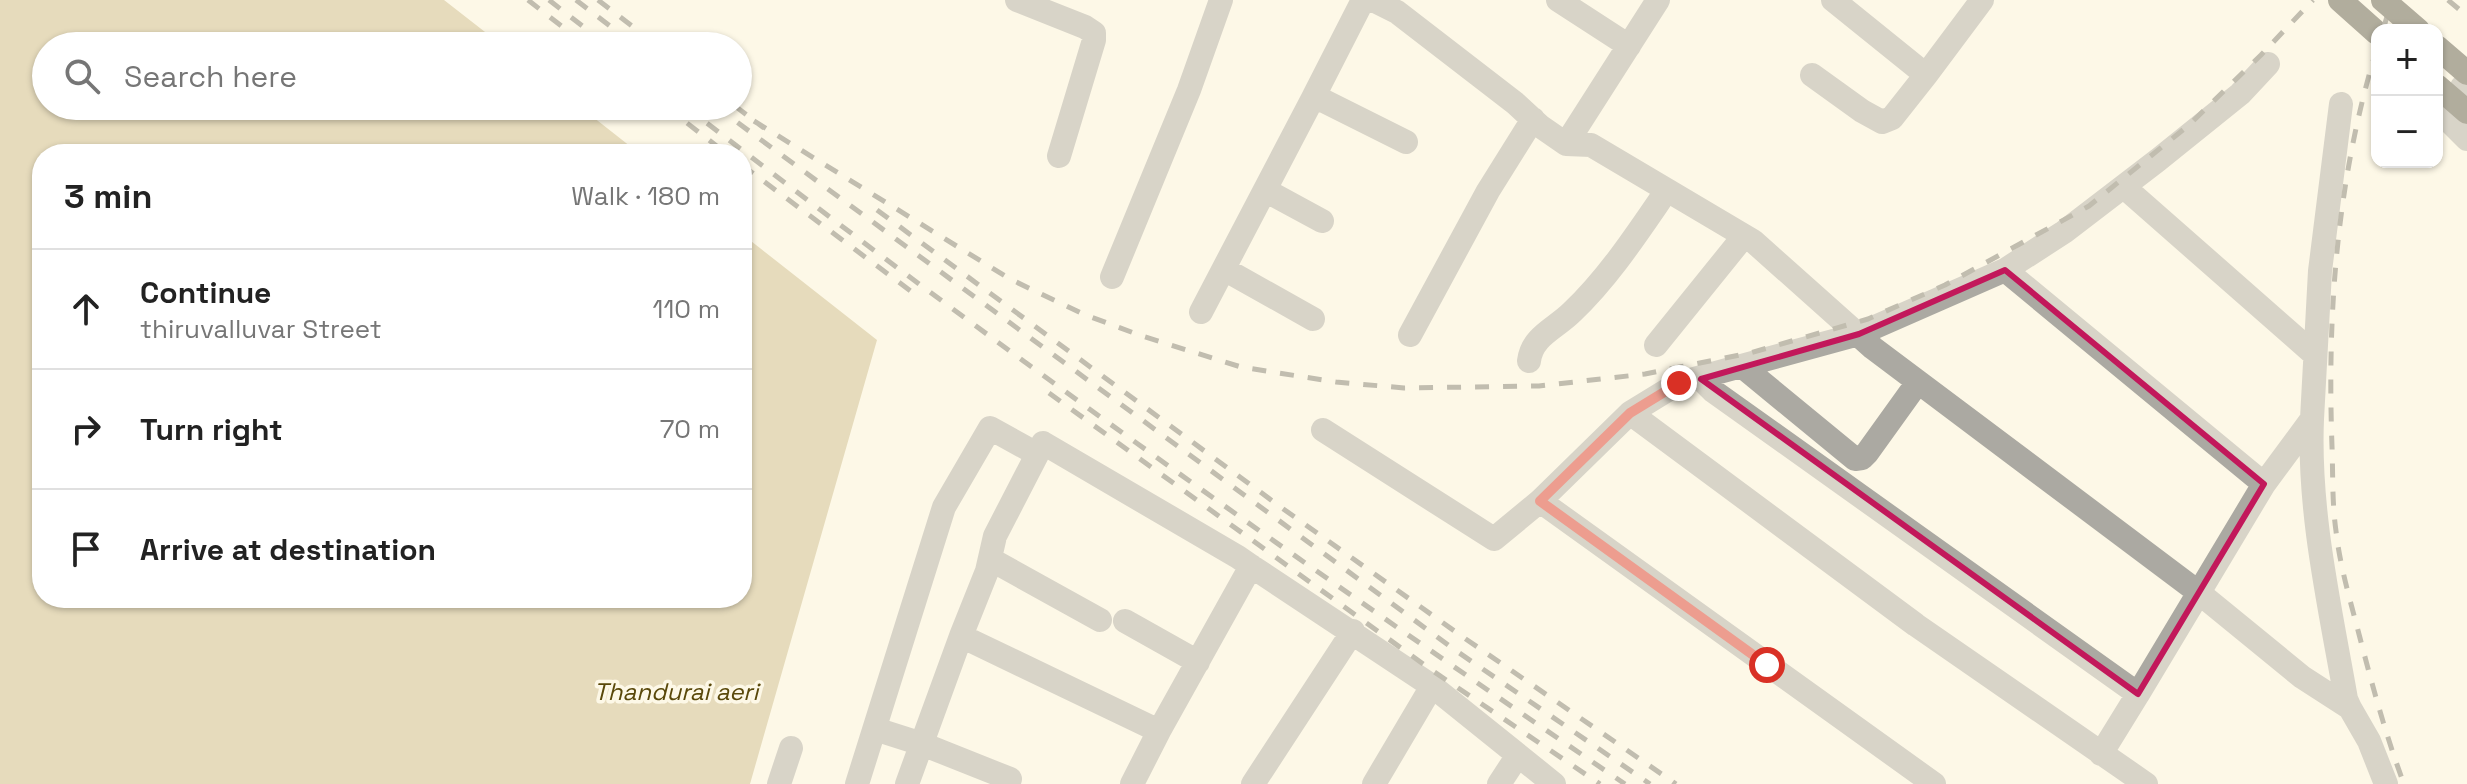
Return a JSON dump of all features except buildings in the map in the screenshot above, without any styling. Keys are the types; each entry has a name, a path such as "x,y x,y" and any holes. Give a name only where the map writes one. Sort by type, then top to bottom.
{"highway":[{"path":"2340,0 2371,28"},
{"path":"2383,0 2411,24"},
{"path":"2443,52 2467,73"},
{"path":"2443,91 2467,112"}],"street":[{"path":"1017,0 1094,33 1059,156"},
{"path":"1112,277 1189,90 1221,0"},
{"path":"1201,312 1363,0"},
{"path":"1373,0 1397,12 1566,144 1591,145 1744,236 1918,382 2198,592 2302,677 2350,708"},
{"path":"1558,0 1629,46"},
{"path":"1566,144 1658,0"},
{"path":"1833,0 1926,75"},
{"path":"1812,75 1882,122 1892,118 1982,0"},
{"path":"1323,430 1494,539 1540,501 1630,413 1679,383 1859,334 2005,270 2064,232 2124,187 2240,94 2268,64"},
{"path":"2467,82 2447,119 2467,139"},
{"path":"1314,96 1406,142"},
{"path":"2341,104 2320,271 2310,461 2346,699 2369,741 2386,784"},
{"path":"1410,335 1488,191 1533,119"},
{"path":"2124,187 2314,354"},
{"path":"1265,190 1322,221"},
{"path":"1529,361 1530,348 1536,340 1559,325 1588,297 1667,190"},
{"path":"1656,345 1744,236"},
{"path":"1224,269 1313,319"},
{"path":"2005,270 2264,484"},
{"path":"1743,367 1855,459 1867,453 1918,382"},
{"path":"1701,379 1726,400 2138,694"},
{"path":"1630,413 1916,625 2146,784"},
{"path":"2101,754 2264,484 2312,419"},
{"path":"857,784 944,507 990,428 1037,454"},
{"path":"907,784 990,559 995,536 1043,443 1251,566 1353,631 1432,686 1554,784"},
{"path":"1540,501 1934,784"},
{"path":"990,559 1100,620"},
{"path":"1132,784 1251,566"},
{"path":"1125,621 1198,662"},
{"path":"1253,784 1353,631"},
{"path":"961,636 1159,731"},
{"path":"1374,784 1432,686"},
{"path":"875,729 1010,779"},
{"path":"779,784 791,748"},
{"path":"1499,784 1518,755"}],"highlighted area":[{"path":"2005,270 2264,484 2138,694 1701,379 1859,334"}],"water":[{"name":"Thandurai aeri","path":"0,0 444,0 485,32 32,32 32,120 597,120 627,144 32,144 32,608 752,608 752,242 877,340 750,784 0,784"}],"railway":[{"path":"528,0 569,32"},
{"path":"549,0 590,32"},
{"path":"576,0 618,32"},
{"path":"598,0 640,32"},
{"path":"754,121 1010,279 1083,314 1142,336 1241,367 1336,382 1404,388 1539,386 1645,374 1750,353 1868,319 1945,285 2089,206 2189,125 2313,0"},
{"path":"2385,24 2392,0"},
{"path":"2448,0 2467,16"},
{"path":"2371,69 2352,146 2333,295 2333,499 2346,585 2380,712 2404,784"},
{"path":"752,119 764,128"},
{"path":"683,120 714,144"},
{"path":"703,120 735,144"},
{"path":"734,120 1455,650 1650,784"},
{"path":"752,157 1150,452 1386,620 1625,784"},
{"path":"752,172 920,298"},
{"path":"877,210 1282,508 1676,784"},
{"path":"1049,393 1430,669 1600,784"}],"route":[{"path":"1679,383 1630,413 1540,501 1767,665"}]}
